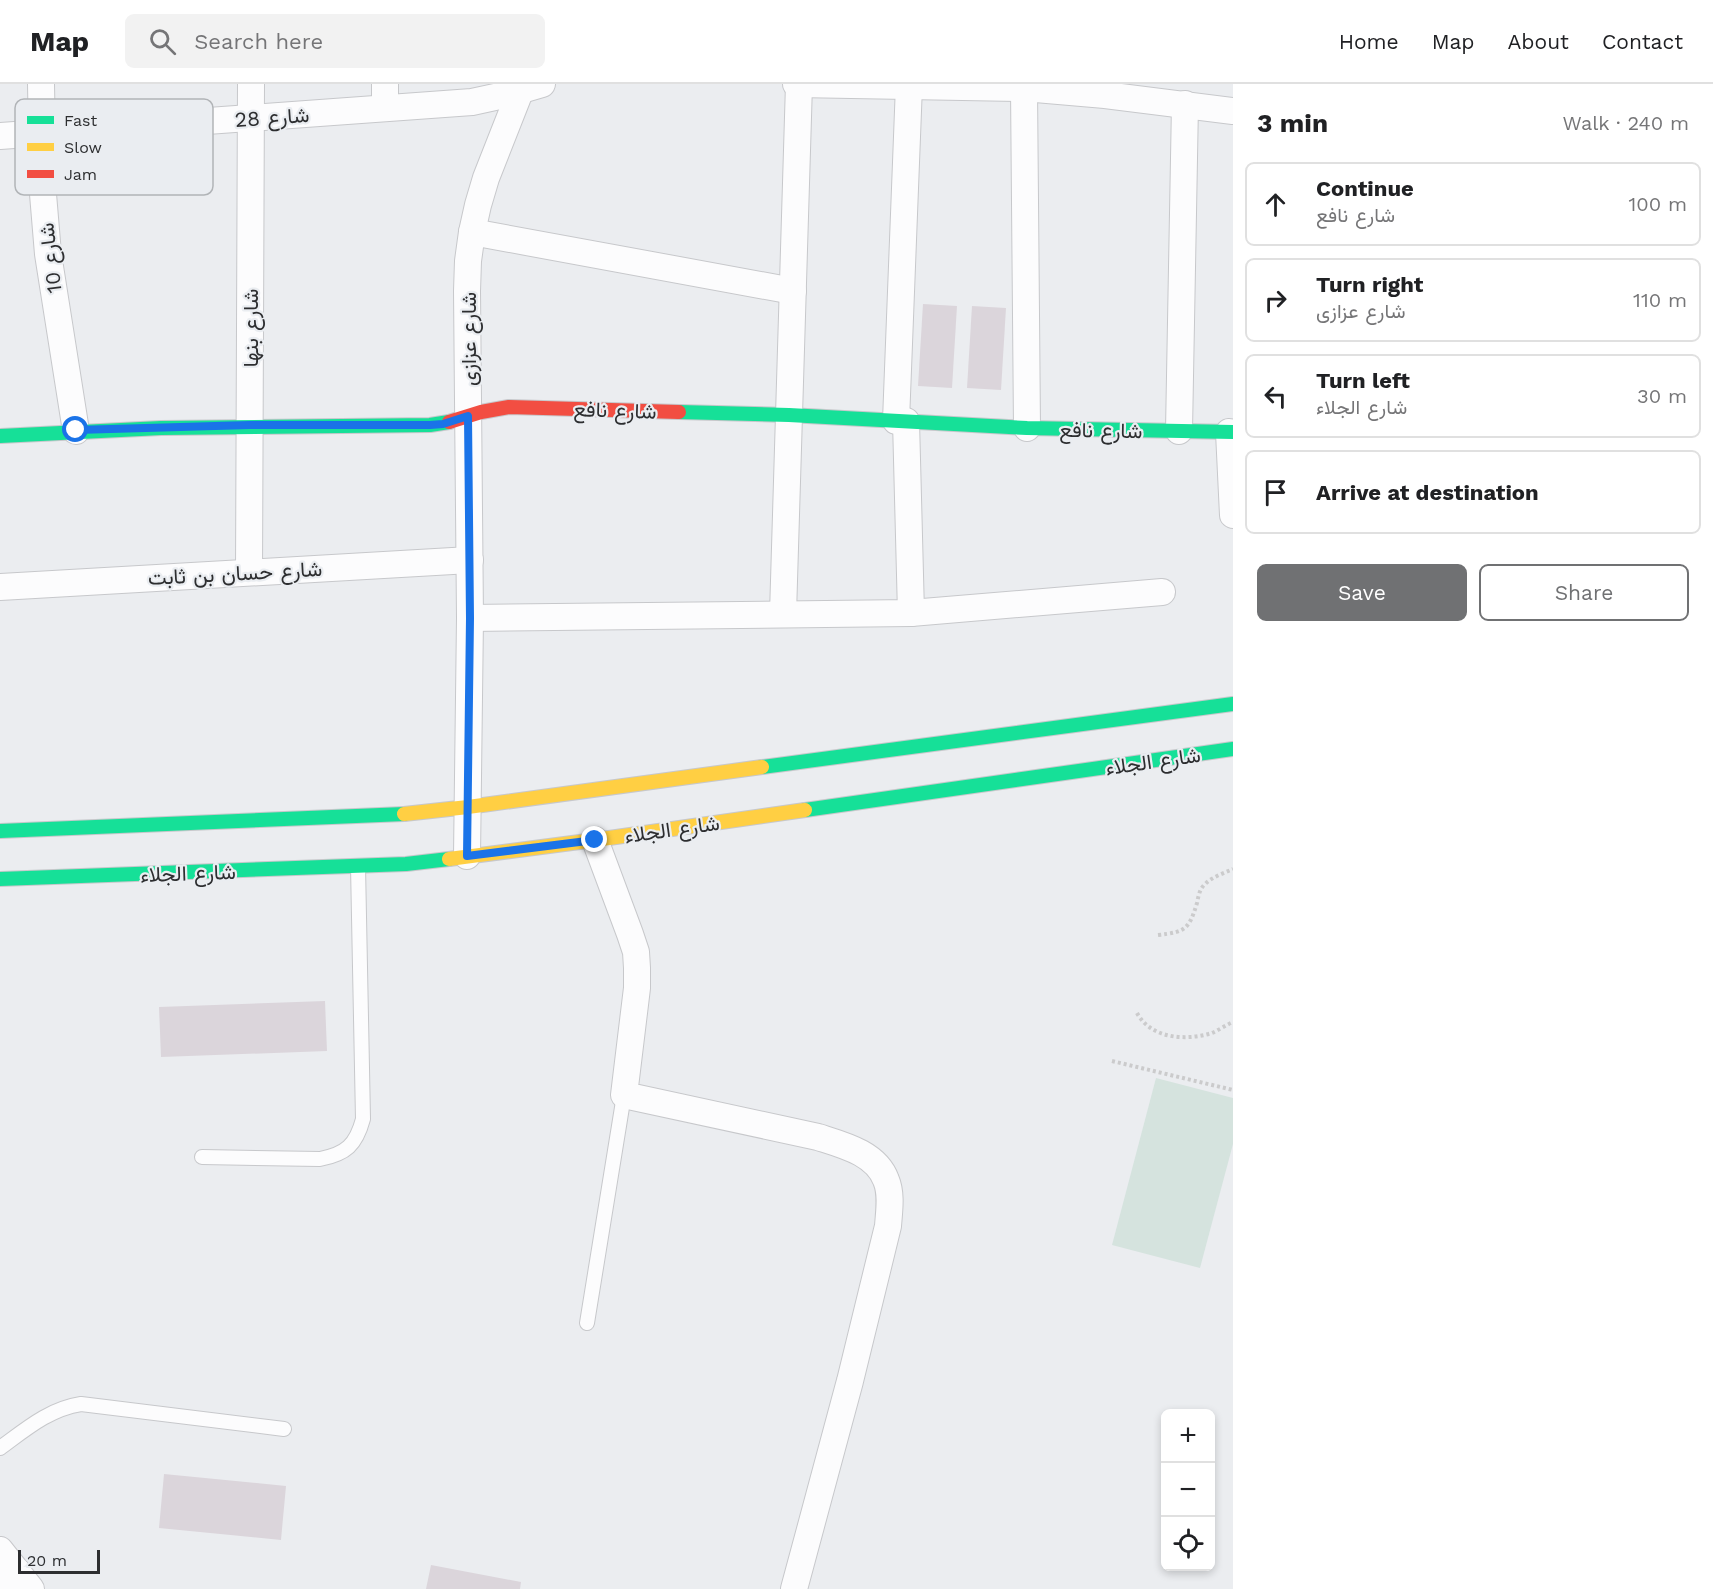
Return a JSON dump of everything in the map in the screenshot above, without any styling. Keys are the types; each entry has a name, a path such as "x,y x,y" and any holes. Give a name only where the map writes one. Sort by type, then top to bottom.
{"main road":[{"name":"شارع نافع","path":"0,436 76,430 250,425 430,425 443,424 488,410 509,407 789,415 1027,428 1231,432"},
{"path":"0,831 407,814 1233,704"},
{"name":"شارع الجلاء","path":"0,879 406,864 595,840 1233,749"}],"street":[{"name":"شارع بنها","path":"249,572 251,84"},
{"path":"783,614 797,84 1024,88 1105,95 1233,111"},
{"path":"909,85 901,421 911,613"},
{"name":"شارع 28","path":"213,121 251,118 385,96 472,102 528,86"},
{"name":"شارع عزازى","path":"467,856 470,618 468,261 472,232 486,178 528,86"},
{"path":"1024,88 1027,428"},
{"path":"1179,431 1185,104"},
{"name":"شارع 28","path":"0,136 15,135"},
{"name":"شارع 10","path":"43,195 48,254 76,430"},
{"path":"472,232 793,291"},
{"path":"1231,432 1233,515"},
{"name":"شارع حسان بن ثابت","path":"0,587 470,560"},
{"path":"470,618 911,613 1162,592"},
{"path":"595,840 630,934 638,968 624,1095 818,1137 864,1155 878,1166 887,1181 890,1200 888,1227 850,1382 794,1589"},
{"path":"0,1550 16,1582"}],"lane":[{"path":"202,1157 320,1159 335,1156 349,1147 358,1134 363,1119 358,866"},
{"path":"586,1323 624,1095"},
{"path":"0,1448 43,1417 69,1406 81,1404 284,1429"}],"path":[{"path":"1158,935 1173,934 1185,929 1192,918 1200,890 1208,882 1233,869"},
{"path":"1137,1013 1143,1024 1168,1036 1193,1037 1213,1032 1233,1022"},
{"path":"1112,1061 1233,1090"}],"shaded area":[{"path":"1156,1078 1233,1098 1233,1144 1200,1268 1112,1245"}],"building":[{"path":"923,304 957,306 952,388 918,386"},
{"path":"972,306 1006,308 1001,390 967,388"},
{"path":"325,1001 327,1051 161,1057 159,1007"},
{"path":"164,1474 286,1486 281,1540 159,1528"},
{"path":"431,1565 521,1582 520,1589 426,1589"}],"traffic: fast":[{"path":"679,412 789,415 1027,428 1233,432"},
{"path":"0,436 161,428 430,425 449,422"},
{"path":"762,767 1233,704"},
{"path":"805,810 1233,749"},
{"path":"0,831 404,814"},
{"path":"0,879 406,864 449,859"}],"traffic: slow":[{"path":"404,814 762,767"},
{"path":"449,859 805,810"}],"traffic: jam":[{"path":"449,422 481,412 509,407 679,412"}],"route":[{"path":"76,430 250,425 430,425 456,421 468,416 470,618 467,856 595,840"}]}
